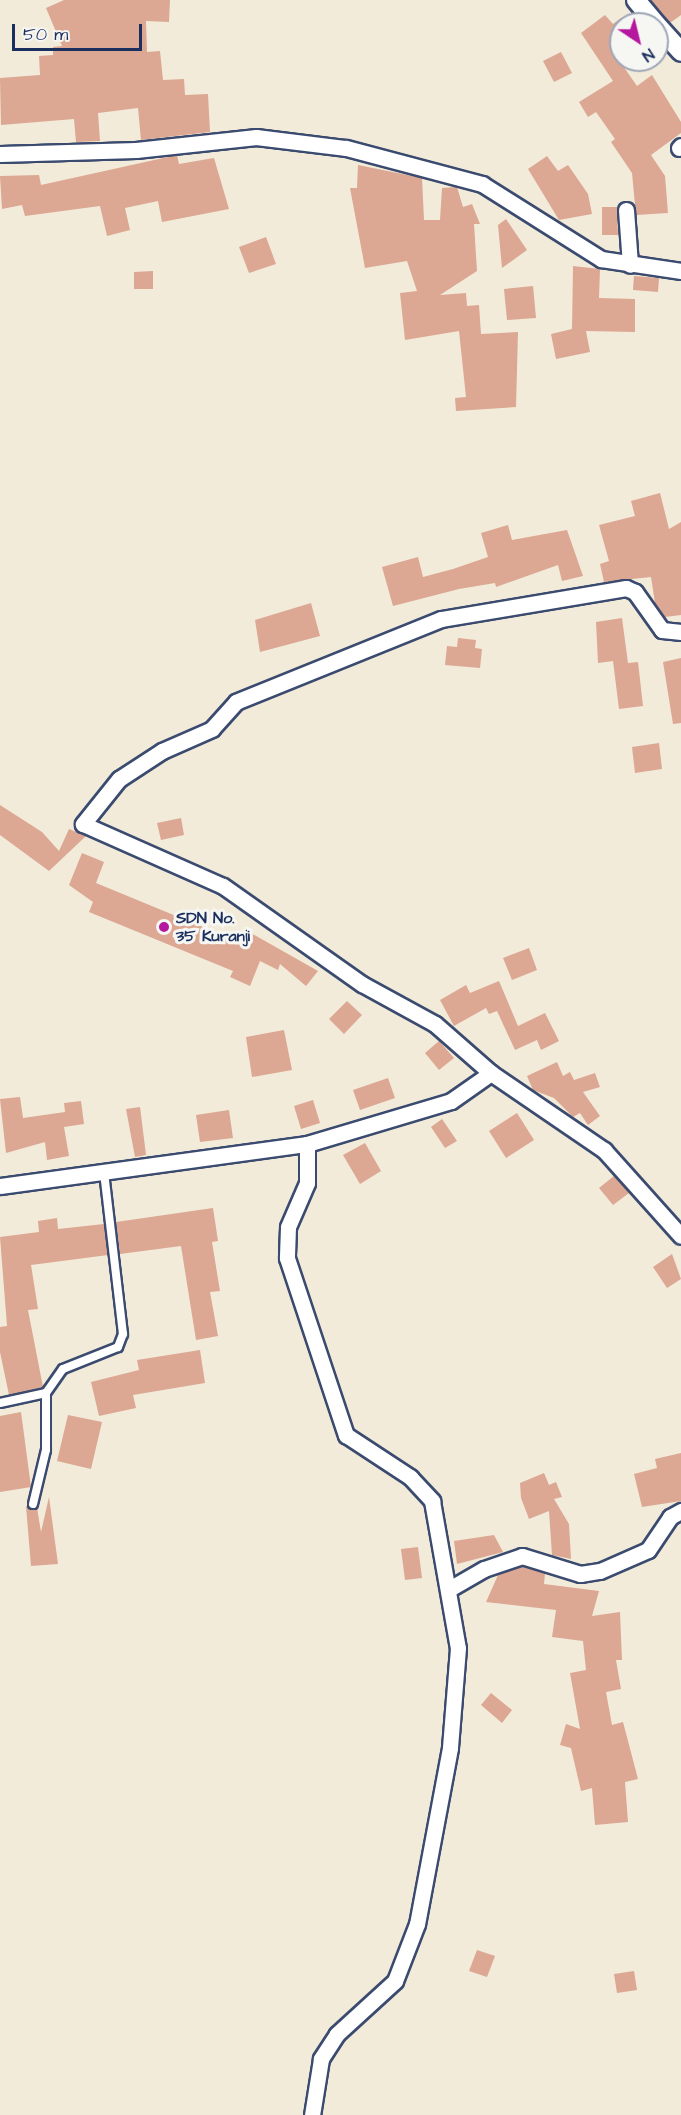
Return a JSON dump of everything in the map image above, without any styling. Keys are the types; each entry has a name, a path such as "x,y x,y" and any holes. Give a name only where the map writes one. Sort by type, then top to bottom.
{"street":[{"path":"636,0 646,12"},
{"path":"669,39 681,52"},
{"path":"0,154 136,150 256,137 345,148 418,163 482,184 578,248 630,265 681,271"},
{"path":"626,210 630,265"},
{"path":"681,632 662,630 635,592 626,588 441,619 236,702 212,729 162,751 119,779 83,823 223,886 362,984 435,1024 491,1073 604,1150 681,1236"},
{"path":"0,1186 307,1144 452,1101 491,1073"},
{"path":"307,1144 307,1183 288,1227 287,1258 318,1359 346,1435 410,1477 432,1501 451,1588 458,1648 450,1748 417,1924 395,1982 337,2034 321,2059 312,2115"},
{"path":"451,1588 483,1569 522,1556 579,1574 600,1570 648,1550 670,1517 681,1511"}],"lane":[{"path":"33,1504 46,1450 46,1393 63,1369 106,1355 123,1334 104,1172"},
{"path":"0,1403 46,1393"}],"building":[{"path":"64,0 170,0 169,22 146,21 147,52 160,51 163,80 184,79 185,95 208,94 210,132 141,140 138,108 98,113 100,141 76,142 74,119 1,125 0,78 40,75 39,56 53,55 53,47 62,46 46,8"},
{"path":"651,0 681,0 681,15 670,23 669,12 661,12"},
{"path":"605,15 609,20 609,72 627,72 637,86 652,75 681,122 681,133 651,155 665,176 668,213 636,215 632,173 611,142 615,139 596,112 588,117 579,102 613,81 581,33"},
{"path":"561,52 572,73 554,82 543,61"},
{"path":"177,155 179,164 214,158 229,209 162,222 158,201 125,208 130,230 107,236 100,206 25,216 22,205 2,209 0,176 39,175 41,185"},
{"path":"547,156 558,171 568,165 588,194 592,214 559,220 528,169"},
{"path":"358,165 422,178 424,220 440,220 442,188 457,187 463,207 472,204 480,224 474,224 477,271 440,295 466,293 467,306 479,305 481,334 518,332 516,407 456,411 455,398 466,397 459,331 405,340 400,293 417,291 407,261 365,268 350,188 357,188"},
{"path":"602,207 617,207 618,235 602,235"},
{"path":"506,219 527,250 502,268 498,225"},
{"path":"266,237 276,264 249,273 239,247"},
{"path":"573,266 600,269 599,298 635,299 635,332 586,331 590,352 556,359 551,334 572,329"},
{"path":"153,271 153,289 134,289 134,272"},
{"path":"634,276 659,278 658,292 633,290"},
{"path":"533,286 536,318 507,320 504,289"},
{"path":"660,493 669,529 681,522 681,615 665,617 655,603 651,577 604,582 600,564 609,561 599,525 635,516 631,501"},
{"path":"508,525 512,540 567,530 583,576 562,581 558,565 496,587 495,583 459,589 393,606 382,567 418,557 423,577 453,569 488,557 481,533"},
{"path":"311,603 320,636 260,652 255,620"},
{"path":"622,618 628,663 638,662 643,706 619,709 613,661 598,663 596,622"},
{"path":"458,638 476,640 475,648 482,649 480,668 445,665 447,646 457,647"},
{"path":"681,658 681,723 673,724 663,662"},
{"path":"659,743 662,769 635,773 632,747"},
{"path":"0,805 42,832 59,851 69,829 86,836 49,871 0,835"},
{"path":"181,818 184,835 161,840 157,823"},
{"path":"82,853 104,862 96,883 244,944 249,932 318,971 306,986 280,964 278,970 260,961 250,986 230,977 233,971 89,912 93,902 69,885"},
{"path":"529,948 537,970 512,980 503,958"},
{"path":"499,981 518,1026 545,1013 559,1041 541,1050 537,1040 515,1050 497,1011 489,1014 486,1008 454,1026 440,1000 466,985 470,993"},
{"path":"347,1001 362,1015 344,1034 329,1019"},
{"path":"284,1030 292,1070 252,1077 246,1037"},
{"path":"439,1041 454,1058 439,1070 425,1053"},
{"path":"557,1062 563,1076 570,1072 574,1080 595,1073 600,1087 583,1092 600,1116 588,1125 580,1113 573,1117 554,1098 533,1090 527,1076"},
{"path":"388,1078 395,1098 360,1110 353,1090"},
{"path":"20,1097 23,1118 65,1112 64,1103 81,1101 84,1124 64,1127 69,1156 47,1160 45,1142 6,1153 0,1099"},
{"path":"313,1100 320,1123 301,1129 294,1106"},
{"path":"140,1107 146,1155 135,1157 126,1109"},
{"path":"229,1110 233,1138 200,1142 196,1115"},
{"path":"517,1113 534,1140 506,1158 489,1131"},
{"path":"442,1119 457,1141 445,1148 431,1127"},
{"path":"365,1143 381,1171 360,1184 343,1155"},
{"path":"614,1176 629,1193 613,1205 599,1188"},
{"path":"213,1208 218,1241 212,1242 220,1291 210,1292 218,1336 196,1340 181,1246 120,1254 116,1222"},
{"path":"57,1218 58,1229 104,1224 108,1255 31,1265 38,1309 28,1310 43,1387 9,1395 0,1352 0,1327 7,1326 0,1237 39,1232 38,1221"},
{"path":"672,1254 681,1279 667,1288 653,1267"},
{"path":"200,1350 205,1383 133,1395 136,1408 99,1416 91,1382 139,1370 137,1360"},
{"path":"21,1412 31,1487 0,1492 0,1416"},
{"path":"68,1415 102,1422 91,1469 57,1461"},
{"path":"681,1453 681,1501 642,1507 634,1474 657,1468 655,1459"},
{"path":"544,1473 549,1485 556,1482 562,1497 554,1499 569,1524 571,1559 552,1555 549,1511 529,1519 521,1498 520,1483"},
{"path":"49,1497 58,1564 31,1566 26,1506 37,1508 41,1532"},
{"path":"494,1535 503,1552 457,1564 454,1541"},
{"path":"418,1547 422,1578 405,1580 401,1549"},
{"path":"522,1566 545,1573 544,1584 599,1591 592,1616 620,1612 622,1660 616,1660 621,1689 606,1692 612,1725 623,1722 638,1779 625,1782 628,1822 595,1825 592,1788 581,1791 571,1748 560,1745 566,1724 580,1729 570,1673 586,1670 583,1641 552,1637 556,1610 486,1602 498,1575"},
{"path":"491,1693 512,1710 502,1723 481,1705"},
{"path":"477,1950 495,1956 487,1977 469,1971"},
{"path":"634,1971 637,1990 617,1993 614,1974"}],"place":[{"name":"SDN No. 35 Kuranji","path":"164,927"}]}
